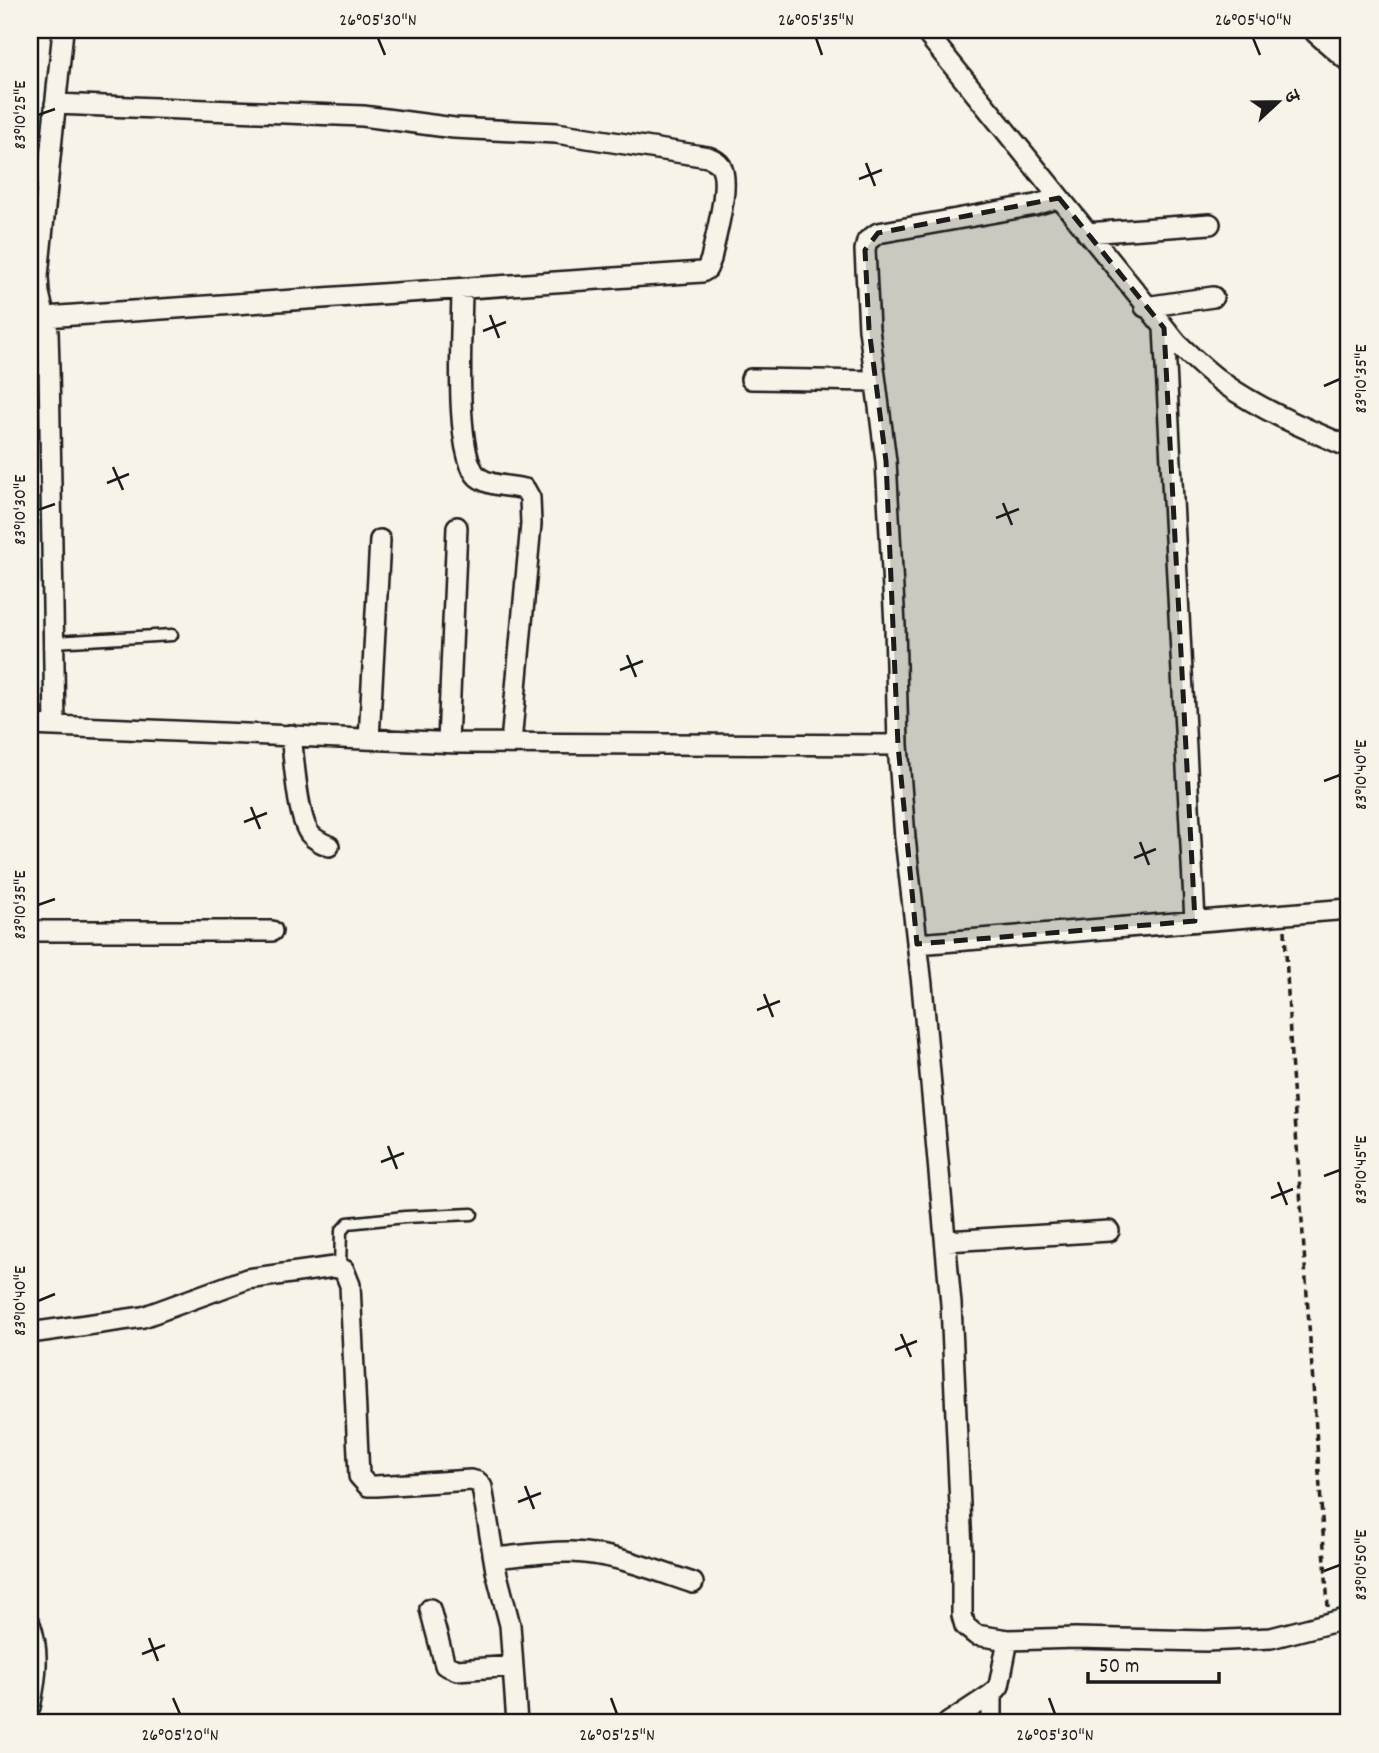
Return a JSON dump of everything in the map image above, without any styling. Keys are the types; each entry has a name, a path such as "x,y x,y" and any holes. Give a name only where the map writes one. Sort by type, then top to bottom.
{"street":[{"path":"55,726 49,366 38,276 62,30"},
{"path":"924,30 1145,307 1177,343 1223,383 1288,420 1349,447"},
{"path":"1319,30 1349,56"},
{"path":"45,317 692,273 707,269 711,259 725,183 721,166 708,157 556,133 454,128 363,116 55,104"},
{"path":"1059,198 872,236 867,241 865,261 869,329 886,461 898,745 905,838 947,1241 956,1410 962,1615 970,1632 1008,1640 1076,1638 1206,1641 1271,1638 1349,1618"},
{"path":"1087,233 1210,224"},
{"path":"462,289 462,433 467,459 473,471 488,483 525,489 530,498 531,524 511,743"},
{"path":"1145,307 1213,297"},
{"path":"1164,328 1195,920"},
{"path":"751,379 875,381"},
{"path":"448,742 457,527"},
{"path":"369,738 380,540"},
{"path":"30,725 448,742 898,745"},
{"path":"291,735 306,828 318,841 329,846"},
{"path":"917,944 1349,909"},
{"path":"30,931 272,931"},
{"path":"947,1241 1109,1231"},
{"path":"30,1333 143,1317 247,1279 340,1267 347,1273 350,1285 359,1476 368,1486 471,1480 478,1482 484,1495 494,1558 510,1625 517,1723"},
{"path":"494,1558 570,1552 598,1555 623,1560 693,1583"},
{"path":"430,1609 445,1665 457,1670 513,1666"},
{"path":"30,1624 36,1651 30,1707"},
{"path":"948,1723 992,1694 999,1686 1008,1640"},
{"path":"992,1694 992,1723"}],"lane":[{"path":"54,642 172,635"},
{"path":"340,1267 341,1231 348,1223 472,1214"}],"path":[{"path":"1284,914 1329,1624"}],"highlighted area":[{"path":"1059,198 1164,328 1195,921 917,944 898,745 886,461 869,329 865,250 878,233"}]}
